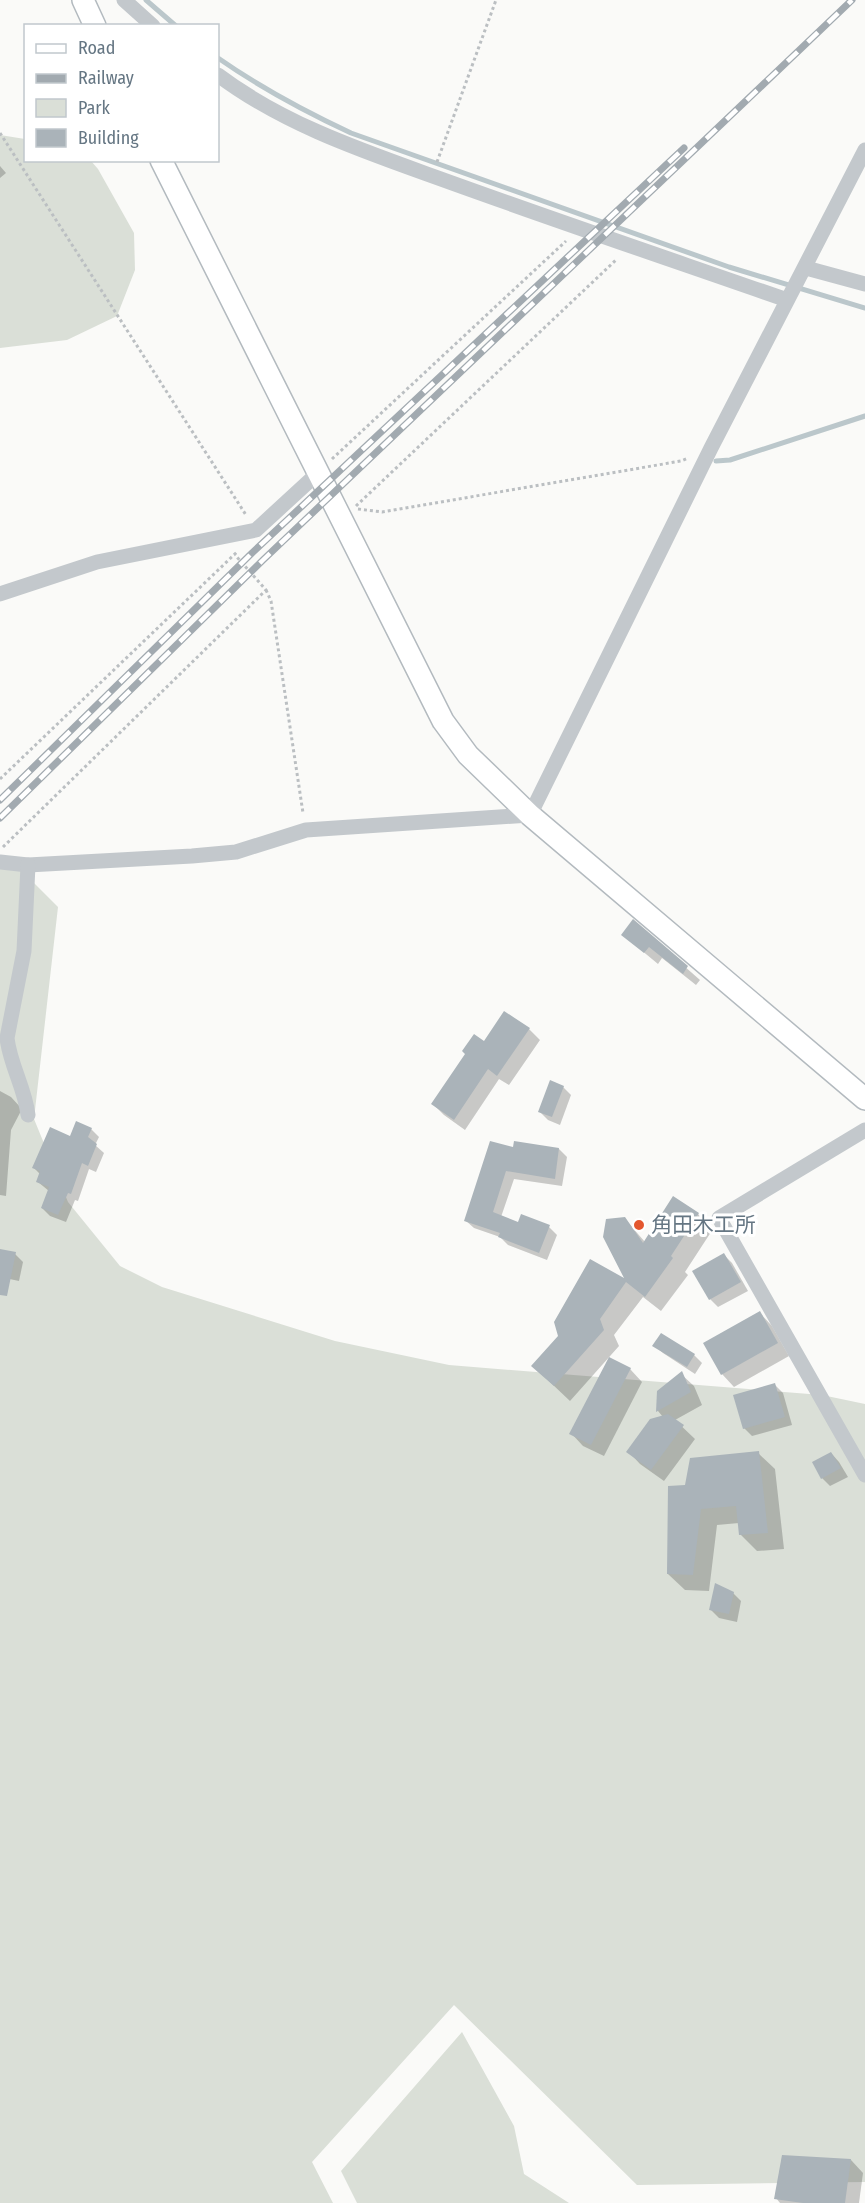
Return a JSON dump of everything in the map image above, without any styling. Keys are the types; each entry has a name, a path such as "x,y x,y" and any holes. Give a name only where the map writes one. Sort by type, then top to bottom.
{"street":[{"path":"83,0 94,24"},
{"path":"124,0 151,24"},
{"path":"219,76 281,114 352,147 631,245 796,285 865,284"},
{"path":"530,815 711,448 865,150"},
{"path":"162,162 443,721 468,755 530,815 658,926 865,1099"},
{"path":"0,594 97,562 256,530 318,473"},
{"path":"0,862 28,865 192,856 236,852 306,830 530,815"},
{"path":"28,865 24,951 7,1038 8,1048 26,1100 28,1115"},
{"path":"865,1130 719,1218 865,1475"}],"path":[{"path":"440,154 496,0"},
{"path":"0,133 256,530 235,555 0,779"},
{"path":"318,473 580,228"},
{"path":"631,245 353,509 382,512 394,510 681,461 711,448"},
{"path":"235,555 267,590 271,601 306,830"},
{"path":"0,850 267,590"}],"green space":[{"path":"0,135 24,139 24,162 92,162 134,233 135,270 117,316 67,340 0,348"},
{"path":"10,859 58,907 34,1119 68,1202 120,1266 162,1287 335,1341 449,1365 822,1395 865,1404 865,2182 637,2185 454,2005 312,2162 333,2203 0,2203 0,869"},
{"path":"462,2032 514,2126 524,2174 569,2203 357,2203 341,2171"}],"building":[{"path":"633,919 688,966 683,974 649,947 644,953 621,935"},
{"path":"504,1011 530,1028 497,1076 488,1069 454,1120 431,1104 465,1054 462,1051 474,1034 484,1041"},
{"path":"550,1080 564,1086 552,1117 538,1112"},
{"path":"76,1121 92,1128 88,1137 97,1144 88,1166 82,1163 71,1194 68,1193 58,1215 41,1208 49,1187 36,1182 40,1171 32,1168 50,1127 70,1136"},
{"path":"490,1141 513,1147 514,1141 559,1148 555,1179 506,1171 493,1212 518,1222 521,1214 550,1225 539,1253 498,1237 500,1233 464,1221"},
{"path":"673,1196 699,1213 671,1256 673,1258 645,1297 626,1282 600,1319 604,1330 554,1386 531,1366 558,1336 554,1322 590,1259 624,1278 603,1237 606,1219 625,1217 643,1243"},
{"path":"0,1249 16,1252 7,1296 0,1295"},
{"path":"724,1253 741,1282 709,1300 692,1271"},
{"path":"760,1311 778,1343 721,1375 703,1343"},
{"path":"661,1333 695,1354 687,1367 652,1346"},
{"path":"609,1357 631,1368 591,1445 569,1434"},
{"path":"682,1371 691,1392 656,1412 657,1391"},
{"path":"775,1383 785,1417 743,1429 733,1395"},
{"path":"668,1414 684,1425 651,1470 626,1452 650,1419"},
{"path":"759,1451 768,1533 739,1535 736,1506 701,1509 693,1575 667,1574 668,1486 685,1485 690,1458"},
{"path":"831,1452 841,1468 821,1479 812,1462"},
{"path":"715,1583 734,1592 729,1614 709,1610"},
{"path":"782,2155 851,2159 845,2203 803,2203 774,2199"}],"waterway":[{"path":"146,0 174,24"},
{"path":"219,59 283,98 351,133 729,267 865,308"},
{"path":"716,461 730,460 865,416"}],"railway":[{"path":"0,818 263,560 852,0"},
{"path":"0,800 252,553 684,148"}],"place":[{"name":"角田木工所","path":"639,1225"}]}
